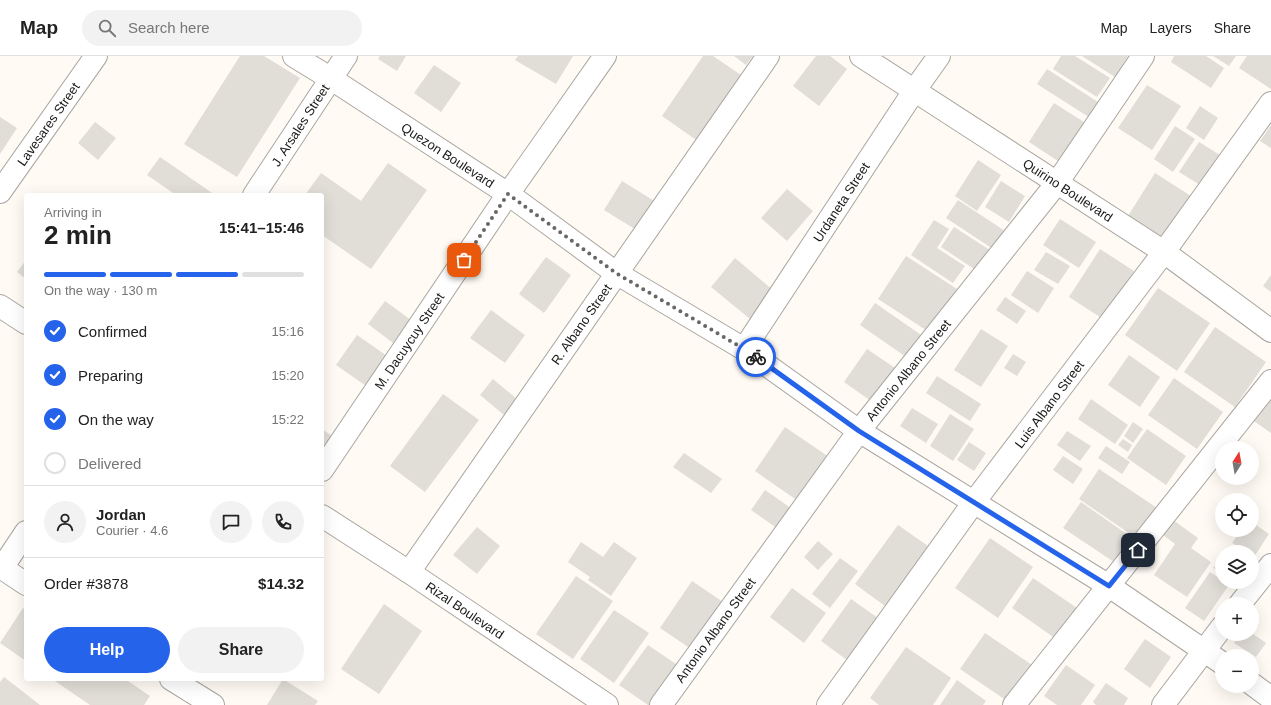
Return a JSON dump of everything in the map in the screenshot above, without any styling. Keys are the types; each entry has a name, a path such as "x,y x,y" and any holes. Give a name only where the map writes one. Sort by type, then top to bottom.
{"street":[{"name":"Lavesares Street","path":"0,192 96,56"},
{"name":"Quezon Boulevard","path":"294,56 508,194 616,273 744,349 859,431 1109,586 1215,658"},
{"name":"J. Arsales Street","path":"255,193 346,56"},
{"name":"M. Dacuycuy Street","path":"324,467 508,194 605,56"},
{"name":"R. Albano Street","path":"409,572 768,56"},
{"name":"Quirino Boulevard","path":"861,56 1164,252 1271,331"},
{"name":"Urdaneta Street","path":"744,349 914,91 939,56"},
{"name":"Antonio Albano Street","path":"661,705 859,431 1057,183 1143,56"},
{"name":"Luis Albano Street","path":"828,705 974,502 1164,252 1271,103"},
{"path":"0,306 24,322"},
{"path":"1014,705 1271,381"},
{"name":"Rizal Boulevard","path":"324,517 409,572 607,705"},
{"path":"24,535 2,568 24,583"},
{"path":"1246,597 1271,565"},
{"path":"1163,705 1215,636"},
{"path":"178,681 213,705"},
{"path":"1259,689 1271,698"}],"building":[{"path":"240,56 264,56 300,78 237,177 184,144"},
{"path":"380,56 406,56 397,71 378,59"},
{"path":"518,56 573,56 556,84 515,60"},
{"path":"703,56 713,56 744,77 699,142 662,116"},
{"path":"734,56 753,56 746,65"},
{"path":"816,56 830,56 847,69 819,106 793,86"},
{"path":"1061,56 1075,56 1110,78 1097,97 1053,69"},
{"path":"1082,56 1128,56 1115,77"},
{"path":"1174,56 1206,56 1224,68 1211,88 1171,62"},
{"path":"1213,56 1236,56 1229,66"},
{"path":"1247,56 1271,56 1271,89 1239,68"},
{"path":"434,65 461,83 441,112 414,93"},
{"path":"1047,69 1104,106 1095,121 1037,84"},
{"path":"1147,85 1181,106 1152,150 1118,128"},
{"path":"1054,103 1087,124 1061,163 1029,142"},
{"path":"1200,106 1218,118 1204,140 1186,128"},
{"path":"0,117 17,128 0,154"},
{"path":"95,122 116,138 98,160 78,143"},
{"path":"1271,125 1271,148 1260,141"},
{"path":"1175,126 1195,139 1173,172 1154,159"},
{"path":"1199,142 1220,155 1200,185 1179,172"},
{"path":"160,157 212,193 173,193 147,175"},
{"path":"978,160 1001,175 977,211 955,196"},
{"path":"388,163 427,190 371,269 324,236 324,193 306,193 321,173 361,201"},
{"path":"1155,173 1191,196 1163,238 1128,216"},
{"path":"622,181 656,202 638,231 604,210"},
{"path":"1001,181 1025,196 1009,222 985,207"},
{"path":"787,189 813,211 787,241 761,218"},
{"path":"958,200 1005,231 993,249 946,218"},
{"path":"1060,219 1096,242 1079,268 1043,245"},
{"path":"934,220 949,229 937,248 965,266 953,283 911,255"},
{"path":"954,227 993,252 980,273 941,247"},
{"path":"1100,249 1134,271 1103,319 1069,297"},
{"path":"1046,252 1070,266 1058,284 1034,270"},
{"path":"906,256 957,289 929,332 878,299"},
{"path":"546,257 571,275 544,313 519,294"},
{"path":"735,258 774,291 750,319 711,287"},
{"path":"24,263 24,277 17,272"},
{"path":"1027,271 1054,288 1038,313 1011,295"},
{"path":"1271,275 1271,292 1263,286"},
{"path":"1158,288 1210,323 1177,371 1125,335"},
{"path":"1005,297 1026,311 1017,324 996,310"},
{"path":"385,301 411,320 393,343 368,324"},
{"path":"875,303 924,337 909,359 860,325"},
{"path":"491,310 525,335 505,363 470,338"},
{"path":"1215,327 1266,362 1235,407 1184,372"},
{"path":"981,329 1008,346 981,387 954,370"},
{"path":"357,335 390,358 369,388 336,365"},
{"path":"867,349 901,372 878,406 844,382"},
{"path":"1013,354 1026,362 1017,376 1004,368"},
{"path":"1129,355 1160,377 1140,407 1108,385"},
{"path":"937,376 981,404 970,421 926,393"},
{"path":"1174,378 1223,412 1197,449 1148,415"},
{"path":"493,379 517,399 504,415 480,395"},
{"path":"1271,393 1271,433 1251,419"},
{"path":"443,394 479,420 425,492 390,466"},
{"path":"1091,399 1128,425 1115,444 1078,419"},
{"path":"912,408 938,424 926,443 900,426"},
{"path":"950,414 974,429 953,461 930,446"},
{"path":"1133,422 1143,429 1133,443 1124,436"},
{"path":"785,427 829,457 798,501 755,471"},
{"path":"1147,429 1186,456 1166,485 1127,458"},
{"path":"324,430 335,438 324,453"},
{"path":"1067,431 1091,446 1080,461 1057,445"},
{"path":"1123,439 1132,445 1128,452 1118,445"},
{"path":"969,442 986,453 974,471 957,460"},
{"path":"1106,446 1130,462 1122,474 1098,458"},
{"path":"684,453 722,479 711,493 673,467"},
{"path":"1063,456 1083,469 1073,484 1053,470"},
{"path":"1099,469 1157,508 1136,538 1079,499"},
{"path":"765,490 798,513 784,533 751,510"},
{"path":"1081,502 1131,537 1114,562 1063,528"},
{"path":"1173,520 1198,538 1191,548 1211,562 1187,597 1154,575 1175,544 1163,535"},
{"path":"898,525 928,546 885,606 855,584"},
{"path":"477,527 500,546 477,574 453,555"},
{"path":"1259,527 1269,534 1259,549 1259,545 1235,545 1232,543 1236,537 1259,537"},
{"path":"990,538 1033,567 998,618 955,588"},
{"path":"818,541 833,554 818,570 804,557"},
{"path":"581,542 603,557 614,542 637,558 611,596 588,580 590,577 568,562"},
{"path":"840,558 858,571 830,608 812,594"},
{"path":"1210,572 1215,575 1215,589 1226,589 1221,597 1215,597 1215,605 1204,621 1185,608"},
{"path":"576,576 613,601 573,659 536,634"},
{"path":"1033,578 1077,608 1056,639 1012,608"},
{"path":"692,581 726,604 694,651 660,628"},
{"path":"792,588 826,613 804,643 770,617"},
{"path":"851,599 885,623 854,665 821,641"},
{"path":"384,604 422,631 379,694 341,669"},
{"path":"23,608 24,609 24,660 0,643"},
{"path":"614,610 649,633 614,683 580,659"},
{"path":"985,633 1032,665 1007,701 960,669"},
{"path":"1259,638 1266,643 1259,653 1259,649 1243,649 1234,643 1235,641 1259,641"},
{"path":"1145,639 1171,657 1150,688 1124,669"},
{"path":"648,645 679,666 651,705 648,705 619,685"},
{"path":"906,647 951,678 933,705 879,705 870,698"},
{"path":"1066,665 1095,685 1081,705 1057,705 1044,696"},
{"path":"4,677 40,705 0,705 0,682"},
{"path":"957,680 986,701 983,705 940,705"},
{"path":"55,681 128,681 150,696 144,705 90,705"},
{"path":"282,681 286,681 318,701 315,705 267,705"},
{"path":"1106,683 1128,698 1124,705 1096,705 1093,702"}],"way so far":[{"path":"464,260 508,194 616,273 756,357"}],"route":[{"path":"756,357 859,431 1109,586 1138,550"}]}
